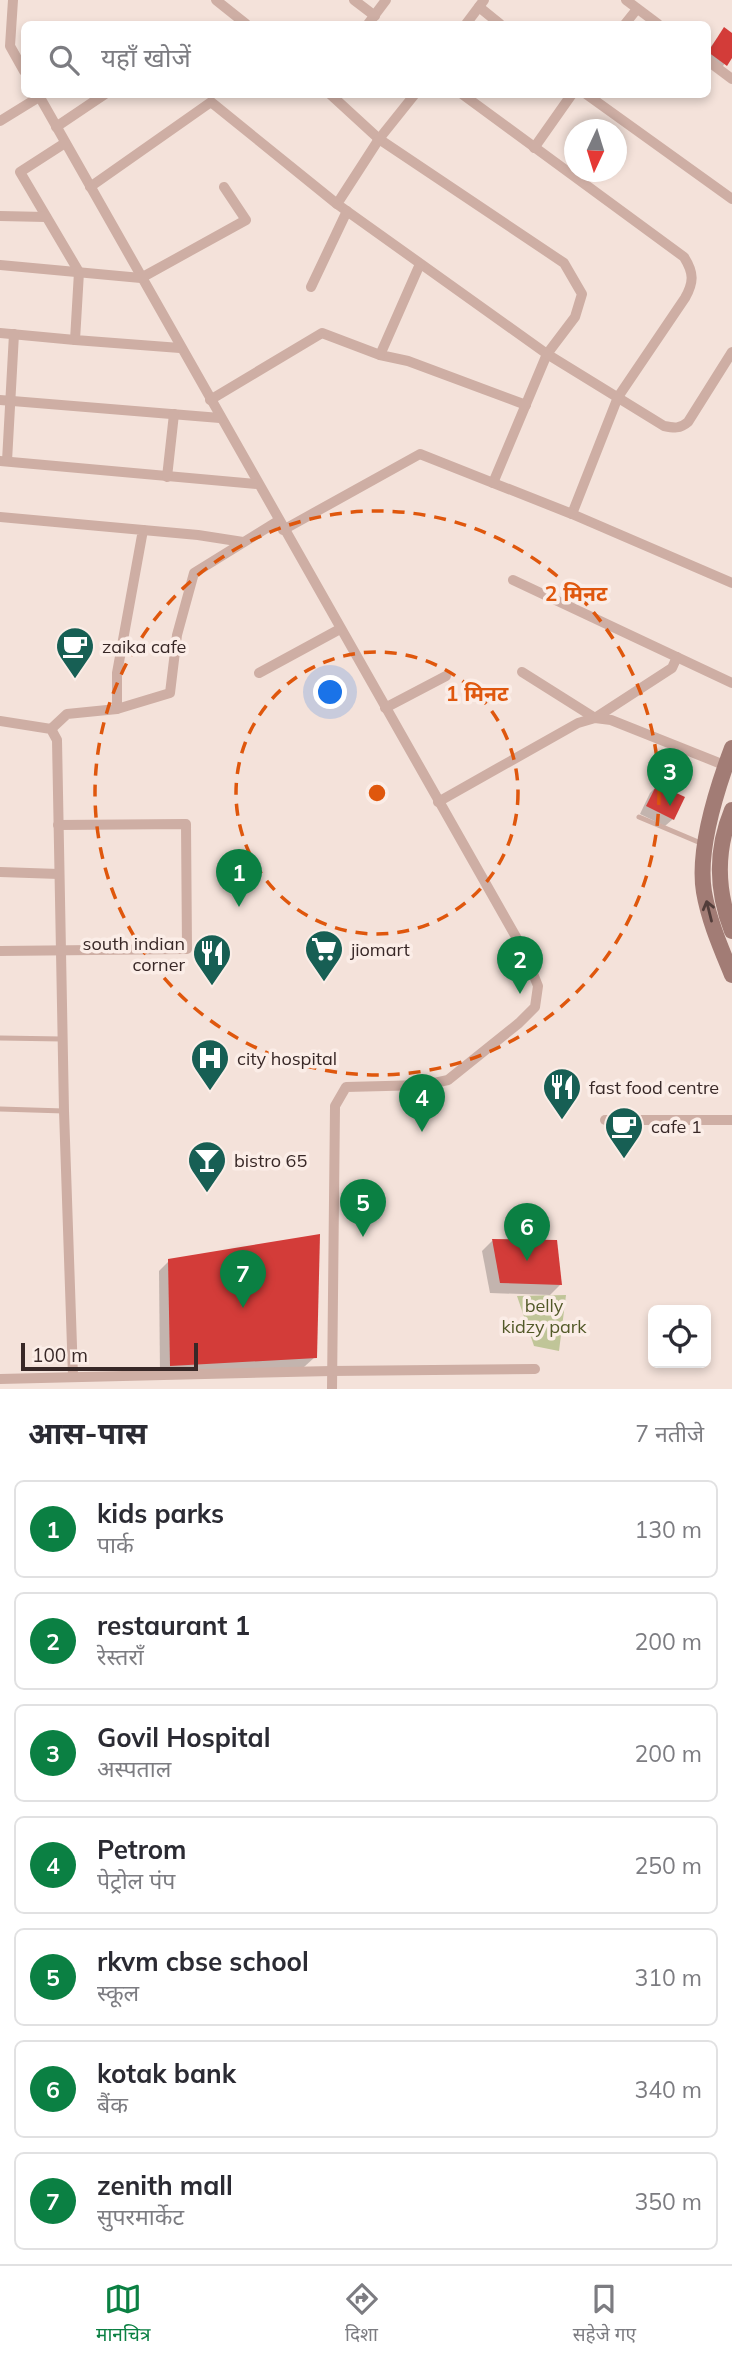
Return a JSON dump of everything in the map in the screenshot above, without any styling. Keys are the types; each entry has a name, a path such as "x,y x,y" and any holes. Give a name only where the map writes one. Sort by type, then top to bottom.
{"main road":[{"path":"732,748 706,845 704,890 711,920 732,975"},
{"path":"732,810 720,857 719,888 732,931"}],"street":[{"path":"13,0 10,46 21,66"},
{"path":"216,0 242,21"},
{"path":"354,0 371,20 386,0"},
{"path":"626,0 654,21"},
{"path":"468,21 481,3 497,21"},
{"path":"627,21 637,9"},
{"path":"711,63 732,79"},
{"path":"0,121 35,98"},
{"path":"39,98 524,951 538,986 535,1007 447,1080 425,1085 345,1087 335,1106 332,1389"},
{"path":"56,127 99,98"},
{"path":"90,187 214,98 337,204 547,354 664,426 683,427 688,422 732,352"},
{"path":"334,98 379,139 564,263 582,294 575,317 547,354 493,483"},
{"path":"337,204 379,139 412,98"},
{"path":"467,98 684,257 693,270 692,286 618,397 572,514"},
{"path":"534,148 569,98"},
{"path":"592,98 732,199"},
{"path":"65,143 20,172 79,272 75,340"},
{"path":"0,265 141,278 246,220 224,187"},
{"path":"312,287 347,211"},
{"path":"0,216 46,217"},
{"path":"380,355 420,264"},
{"path":"0,333 180,348"},
{"path":"210,400 322,333 380,355 408,361 526,405"},
{"path":"14,334 5,401 3,461 257,485"},
{"path":"5,401 220,418"},
{"path":"167,477 174,414"},
{"path":"51,729 67,714 117,709 170,693 177,635 194,573 243,542 419,454 572,514 732,583"},
{"path":"0,517 198,535 243,542"},
{"path":"117,709 117,673 143,530"},
{"path":"513,580 732,683"},
{"path":"259,673 340,629"},
{"path":"438,802 578,723 594,718 671,668 677,657"},
{"path":"522,672 594,718 611,720 729,767"},
{"path":"384,708 446,676"},
{"path":"0,721 51,729"},
{"path":"51,729 57,740 62,1039 73,1376"},
{"path":"0,951 187,949 186,824 58,825"},
{"path":"0,872 59,874"},
{"path":"606,1120 732,1120"},
{"path":"6,1382 73,1376 535,1369"},
{"path":"170,1375 171,1389"}],"lane":[{"path":"639,817 706,845"},
{"path":"0,1038 62,1039"},
{"path":"0,1110 64,1111"}],"green space":[{"name":"belly kidzy park","path":"566,1295 559,1351 534,1346 517,1296"}],"building":[{"path":"724,27 732,33 732,58 727,66 711,54 711,47"},
{"path":"657,784 685,797 674,820 646,806"},
{"path":"320,1234 317,1358 170,1366 168,1259"},
{"path":"492,1239 557,1240 562,1285 500,1283"}],"place":[{"name":"zaika cafe","path":"75,680"},
{"name":"Govil Hospital","path":"670,806"},
{"name":"kids parks","path":"239,907"},
{"name":"jiomart","path":"324,983"},
{"name":"south indian corner","path":"212,987"},
{"name":"restaurant 1","path":"520,994"},
{"name":"city hospital","path":"210,1092"},
{"name":"fast food centre","path":"562,1121"},
{"name":"Petrom","path":"422,1132"},
{"name":"cafe 1","path":"624,1160"},
{"name":"bistro 65","path":"207,1194"},
{"name":"rkvm cbse school","path":"363,1237"},
{"name":"kotak bank","path":"527,1261"},
{"name":"zenith mall","path":"243,1308"}]}
